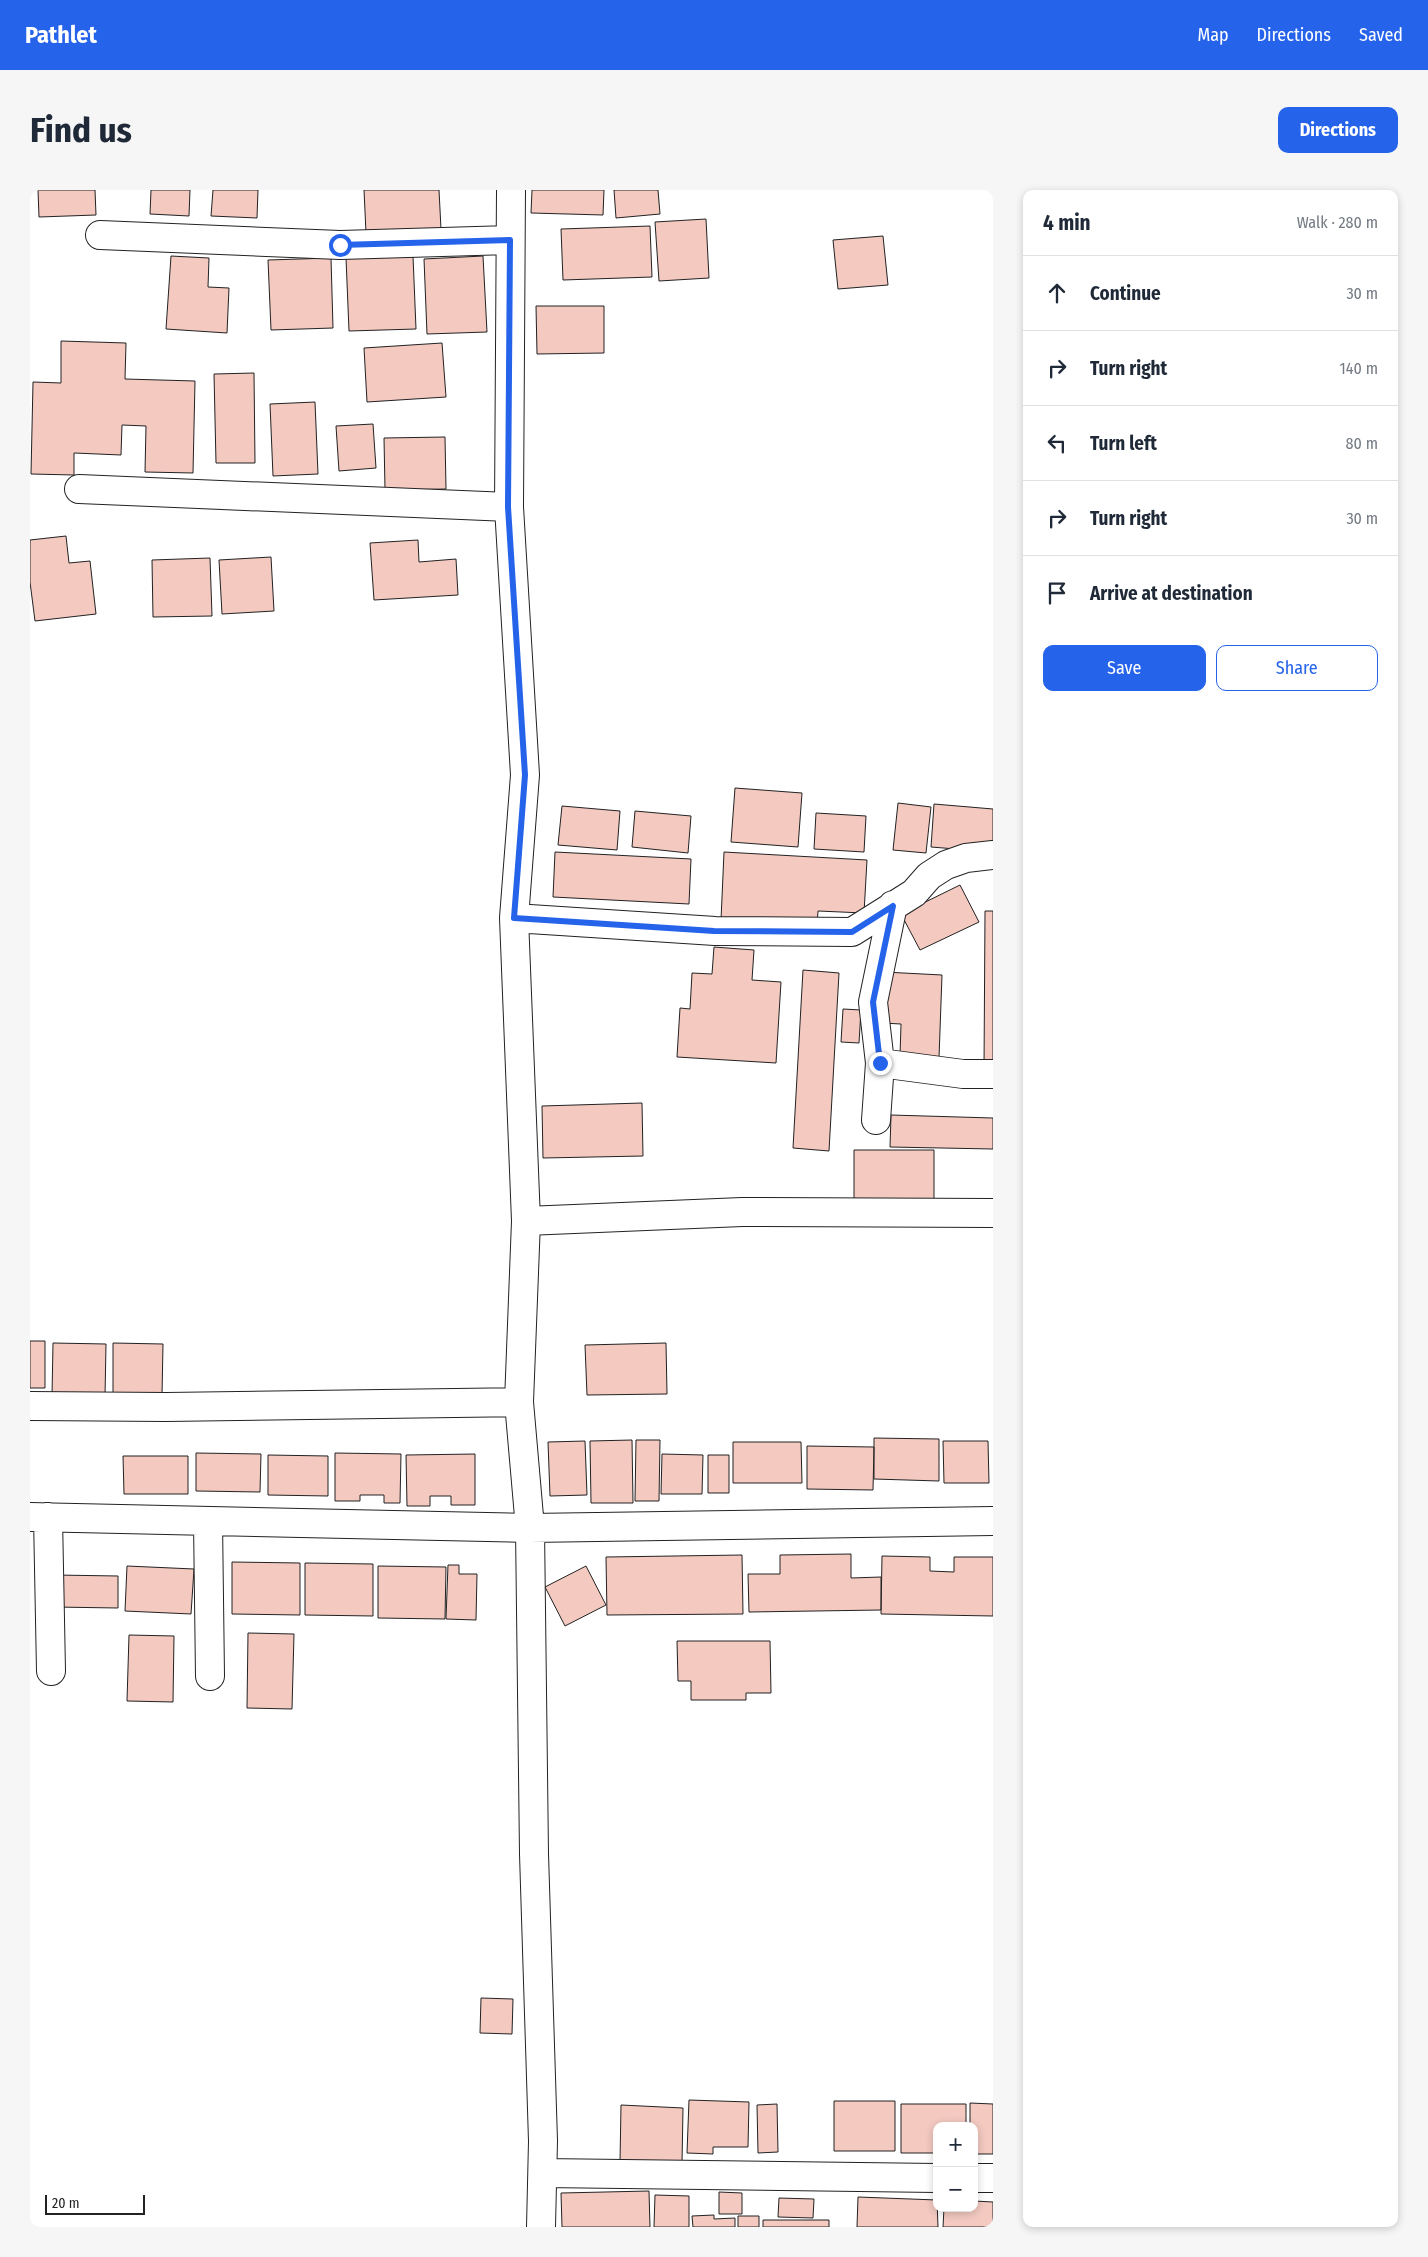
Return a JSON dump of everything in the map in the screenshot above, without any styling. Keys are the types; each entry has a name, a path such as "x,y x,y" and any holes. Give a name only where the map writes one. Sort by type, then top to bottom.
{"street":[{"path":"511,190 508,507 525,775 514,918 526,1221 520,1402 530,1528 534,1854 543,2173 541,2227"},
{"path":"100,235 340,245 510,240"},
{"path":"79,489 508,507"},
{"path":"514,918 714,931 852,932 914,893 929,876 946,865 966,858 993,855"},
{"path":"876,1120 880,1063 873,1002 893,906"},
{"path":"880,1063 963,1074 993,1074"},
{"path":"526,1221 742,1212 993,1213"},
{"path":"30,1406 166,1407 520,1402"},
{"path":"51,1670 39,1517 530,1528 993,1521"},
{"path":"208,1521 210,1676"},
{"path":"543,2173 933,2178"},
{"path":"978,2178 993,2178"}],"building":[{"path":"38,190 95,190 96,215 39,217"},
{"path":"151,190 190,190 189,216 150,214"},
{"path":"213,190 258,190 257,218 211,216"},
{"path":"364,190 439,190 441,229 366,233"},
{"path":"532,190 604,190 603,215 531,213"},
{"path":"614,190 658,190 660,214 616,218"},
{"path":"706,219 709,278 659,281 655,222"},
{"path":"650,226 652,277 563,280 561,229"},
{"path":"883,236 888,285 838,289 833,240"},
{"path":"171,256 209,258 208,287 229,288 227,333 166,329"},
{"path":"413,256 416,329 349,331 346,258"},
{"path":"483,256 487,332 427,334 424,259"},
{"path":"331,258 333,328 271,330 268,260"},
{"path":"536,306 604,306 604,353 537,354"},
{"path":"61,341 126,343 125,379 195,381 193,473 145,472 146,426 122,425 121,455 74,453 74,475 31,474 33,382 61,383"},
{"path":"442,343 446,397 367,402 364,348"},
{"path":"254,373 255,463 216,463 214,374"},
{"path":"315,402 318,474 273,476 270,404"},
{"path":"373,424 376,468 339,471 336,426"},
{"path":"445,437 446,489 385,490 384,438"},
{"path":"66,536 69,563 90,561 96,614 35,621 30,582 30,540"},
{"path":"418,540 419,562 456,559 458,595 374,600 370,543"},
{"path":"271,557 274,611 222,614 219,560"},
{"path":"210,558 212,616 153,617 152,560"},
{"path":"735,788 802,793 798,847 731,842"},
{"path":"898,803 931,807 926,853 893,850"},
{"path":"934,804 993,809 993,852 931,847"},
{"path":"562,806 620,811 617,850 558,845"},
{"path":"635,811 691,816 688,853 632,847"},
{"path":"816,813 866,816 864,852 814,849"},
{"path":"555,852 691,859 689,904 553,897"},
{"path":"724,852 867,860 864,913 818,911 817,925 721,920"},
{"path":"960,885 979,922 920,950 901,914"},
{"path":"985,911 993,911 993,1069 984,1069"},
{"path":"714,947 754,950 752,980 781,982 776,1063 677,1057 680,1008 690,1009 692,973 712,974"},
{"path":"803,970 839,973 829,1151 793,1148"},
{"path":"884,972 942,975 939,1058 900,1056 901,1024 882,1023"},
{"path":"843,1009 861,1010 859,1043 841,1042"},
{"path":"642,1103 643,1156 543,1158 542,1106"},
{"path":"891,1115 993,1118 993,1149 890,1147"},
{"path":"854,1150 934,1150 934,1199 854,1199"},
{"path":"30,1341 45,1341 45,1388 30,1388"},
{"path":"53,1343 106,1344 105,1397 52,1396"},
{"path":"113,1343 163,1344 162,1396 113,1395"},
{"path":"666,1343 667,1394 587,1395 585,1345"},
{"path":"874,1438 939,1439 939,1481 874,1479"},
{"path":"632,1440 633,1503 591,1503 590,1441"},
{"path":"636,1440 660,1440 659,1501 635,1501"},
{"path":"585,1441 587,1495 550,1496 548,1442"},
{"path":"943,1441 988,1441 989,1483 944,1483"},
{"path":"733,1442 801,1442 802,1483 733,1483"},
{"path":"807,1446 874,1447 873,1490 807,1489"},
{"path":"196,1453 261,1454 260,1492 196,1491"},
{"path":"335,1453 401,1454 400,1503 384,1503 384,1495 360,1495 360,1501 335,1501"},
{"path":"475,1454 475,1505 451,1505 451,1496 430,1496 430,1506 407,1506 406,1455"},
{"path":"662,1454 703,1455 702,1494 661,1494"},
{"path":"268,1455 328,1456 328,1496 268,1495"},
{"path":"708,1455 729,1455 729,1493 708,1493"},
{"path":"123,1456 188,1456 188,1494 124,1494"},
{"path":"851,1554 851,1578 881,1577 881,1610 749,1612 748,1574 780,1574 780,1555"},
{"path":"742,1555 743,1614 607,1615 606,1557"},
{"path":"882,1556 930,1557 930,1571 954,1572 954,1557 993,1557 993,1616 881,1614"},
{"path":"232,1562 300,1563 300,1615 232,1614"},
{"path":"305,1563 373,1564 373,1616 305,1615"},
{"path":"448,1565 459,1565 459,1574 477,1574 476,1620 446,1619"},
{"path":"127,1566 194,1569 191,1614 125,1611"},
{"path":"378,1566 446,1567 445,1619 378,1618"},
{"path":"586,1566 606,1605 565,1626 545,1587"},
{"path":"55,1575 118,1576 118,1608 54,1607"},
{"path":"248,1633 294,1634 292,1709 247,1708"},
{"path":"129,1635 174,1636 173,1702 127,1701"},
{"path":"677,1641 770,1641 771,1693 746,1693 746,1700 691,1700 691,1681 678,1681"},
{"path":"481,1998 513,1999 512,2034 480,2033"},
{"path":"689,2100 749,2102 748,2147 713,2147 713,2154 687,2153"},
{"path":"834,2101 895,2101 895,2151 834,2151"},
{"path":"970,2103 993,2104 993,2154 978,2154 978,2122 970,2122"},
{"path":"777,2104 778,2152 758,2153 757,2105"},
{"path":"901,2104 966,2104 966,2122 933,2122 933,2153 901,2153"},
{"path":"621,2105 683,2108 682,2164 620,2162"},
{"path":"649,2191 650,2227 562,2227 561,2193"},
{"path":"719,2192 742,2193 742,2214 719,2214"},
{"path":"655,2195 689,2196 689,2227 654,2227"},
{"path":"858,2197 933,2200 933,2212 937,2212 938,2227 857,2227"},
{"path":"779,2198 814,2199 813,2218 778,2217"},
{"path":"978,2201 993,2202 993,2227 943,2227 944,2212 978,2212"},
{"path":"714,2215 714,2219 735,2218 735,2227 693,2227 692,2216"},
{"path":"738,2216 759,2216 759,2227 738,2227"},
{"path":"763,2220 829,2220 829,2227 763,2227"}],"route":[{"path":"340,245 510,240 508,507 525,775 514,918 714,931 852,932 893,906 873,1002 880,1063"}]}
